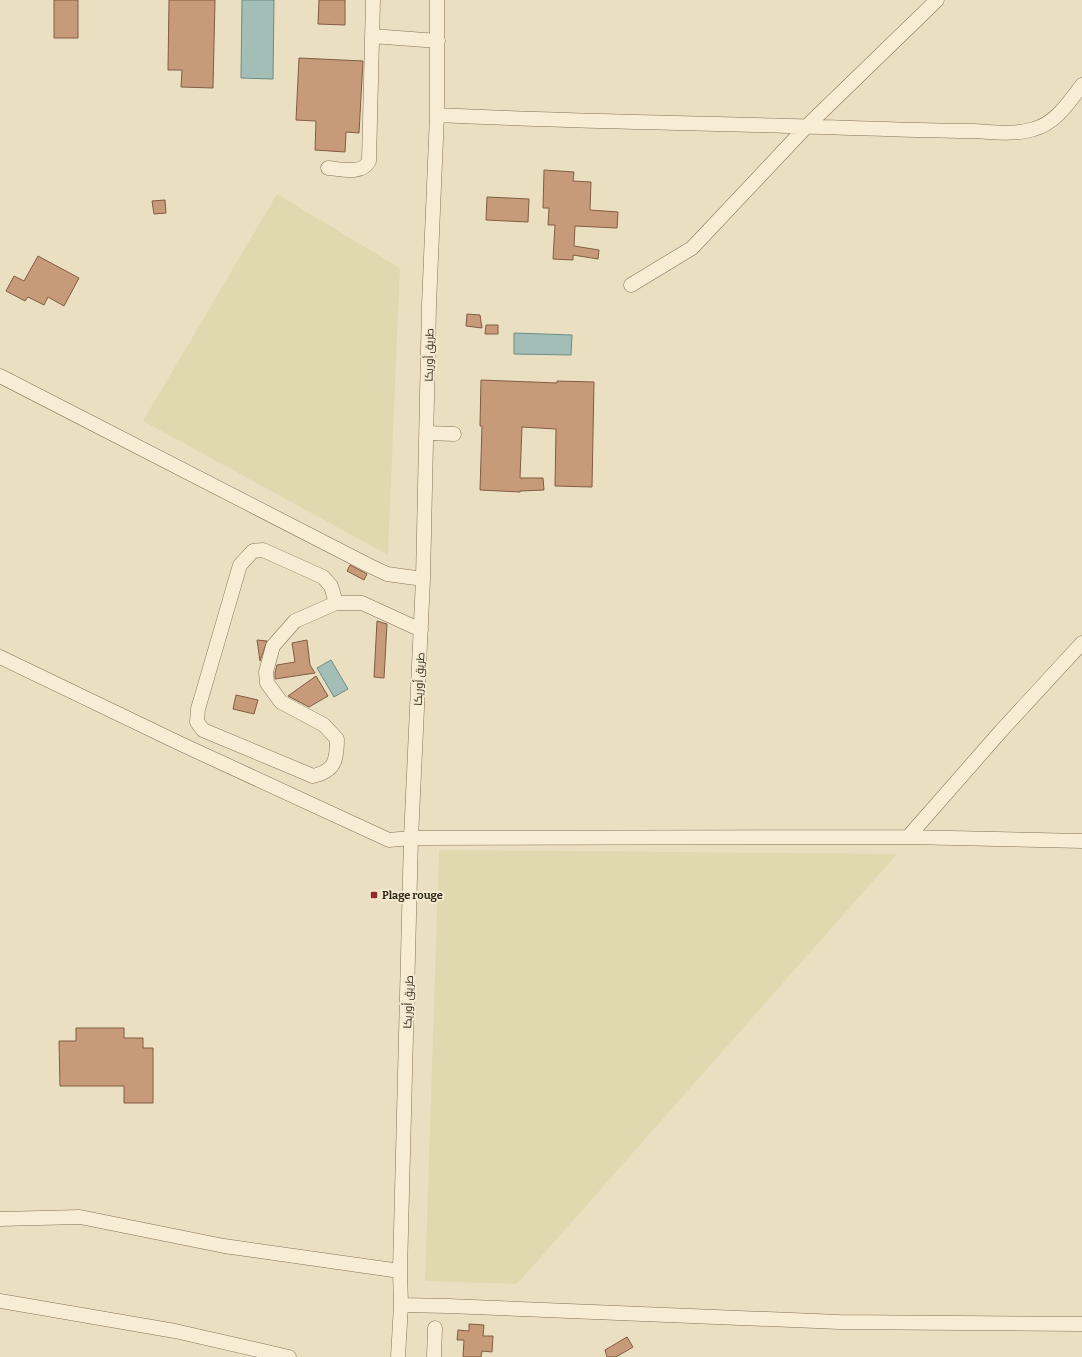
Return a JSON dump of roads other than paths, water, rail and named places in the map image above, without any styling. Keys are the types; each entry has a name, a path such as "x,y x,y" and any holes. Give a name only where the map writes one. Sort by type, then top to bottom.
{"street":[{"path":"328,168 357,170 364,167 369,161 373,0"},
{"name":"طريق أوريكا","path":"398,1357 401,1305 400,1271 411,838 423,579 429,305 437,115 437,0"},
{"path":"631,285 692,248 807,126 937,0"},
{"path":"372,36 438,41"},
{"path":"437,115 520,119 807,126 930,131 1025,131 1046,125 1068,103 1082,84"},
{"path":"0,376 368,565 387,574 423,579"},
{"path":"427,433 454,434"},
{"path":"336,603 331,586 323,577 263,550 253,551 240,565 198,709 197,722 203,730 313,776 324,774 331,768 337,751 337,739 324,726 281,702 267,683 266,672 273,646 295,621 336,603 362,603 421,630"},
{"path":"908,837 1082,643"},
{"path":"0,657 188,747 389,840 411,838 908,837 1082,841"},
{"path":"0,1219 80,1217 224,1246 400,1271"},
{"path":"0,1301 174,1331 289,1357"},
{"path":"401,1305 839,1322 1082,1324"},
{"path":"434,1357 435,1328"}],"water":[{"path":"242,0 274,0 273,79 241,78"},
{"path":"514,333 572,335 571,355 514,354"},
{"path":"331,660 348,689 334,697 317,668"}],"place":[{"name":"Plage rouge","path":"374,895"}]}
